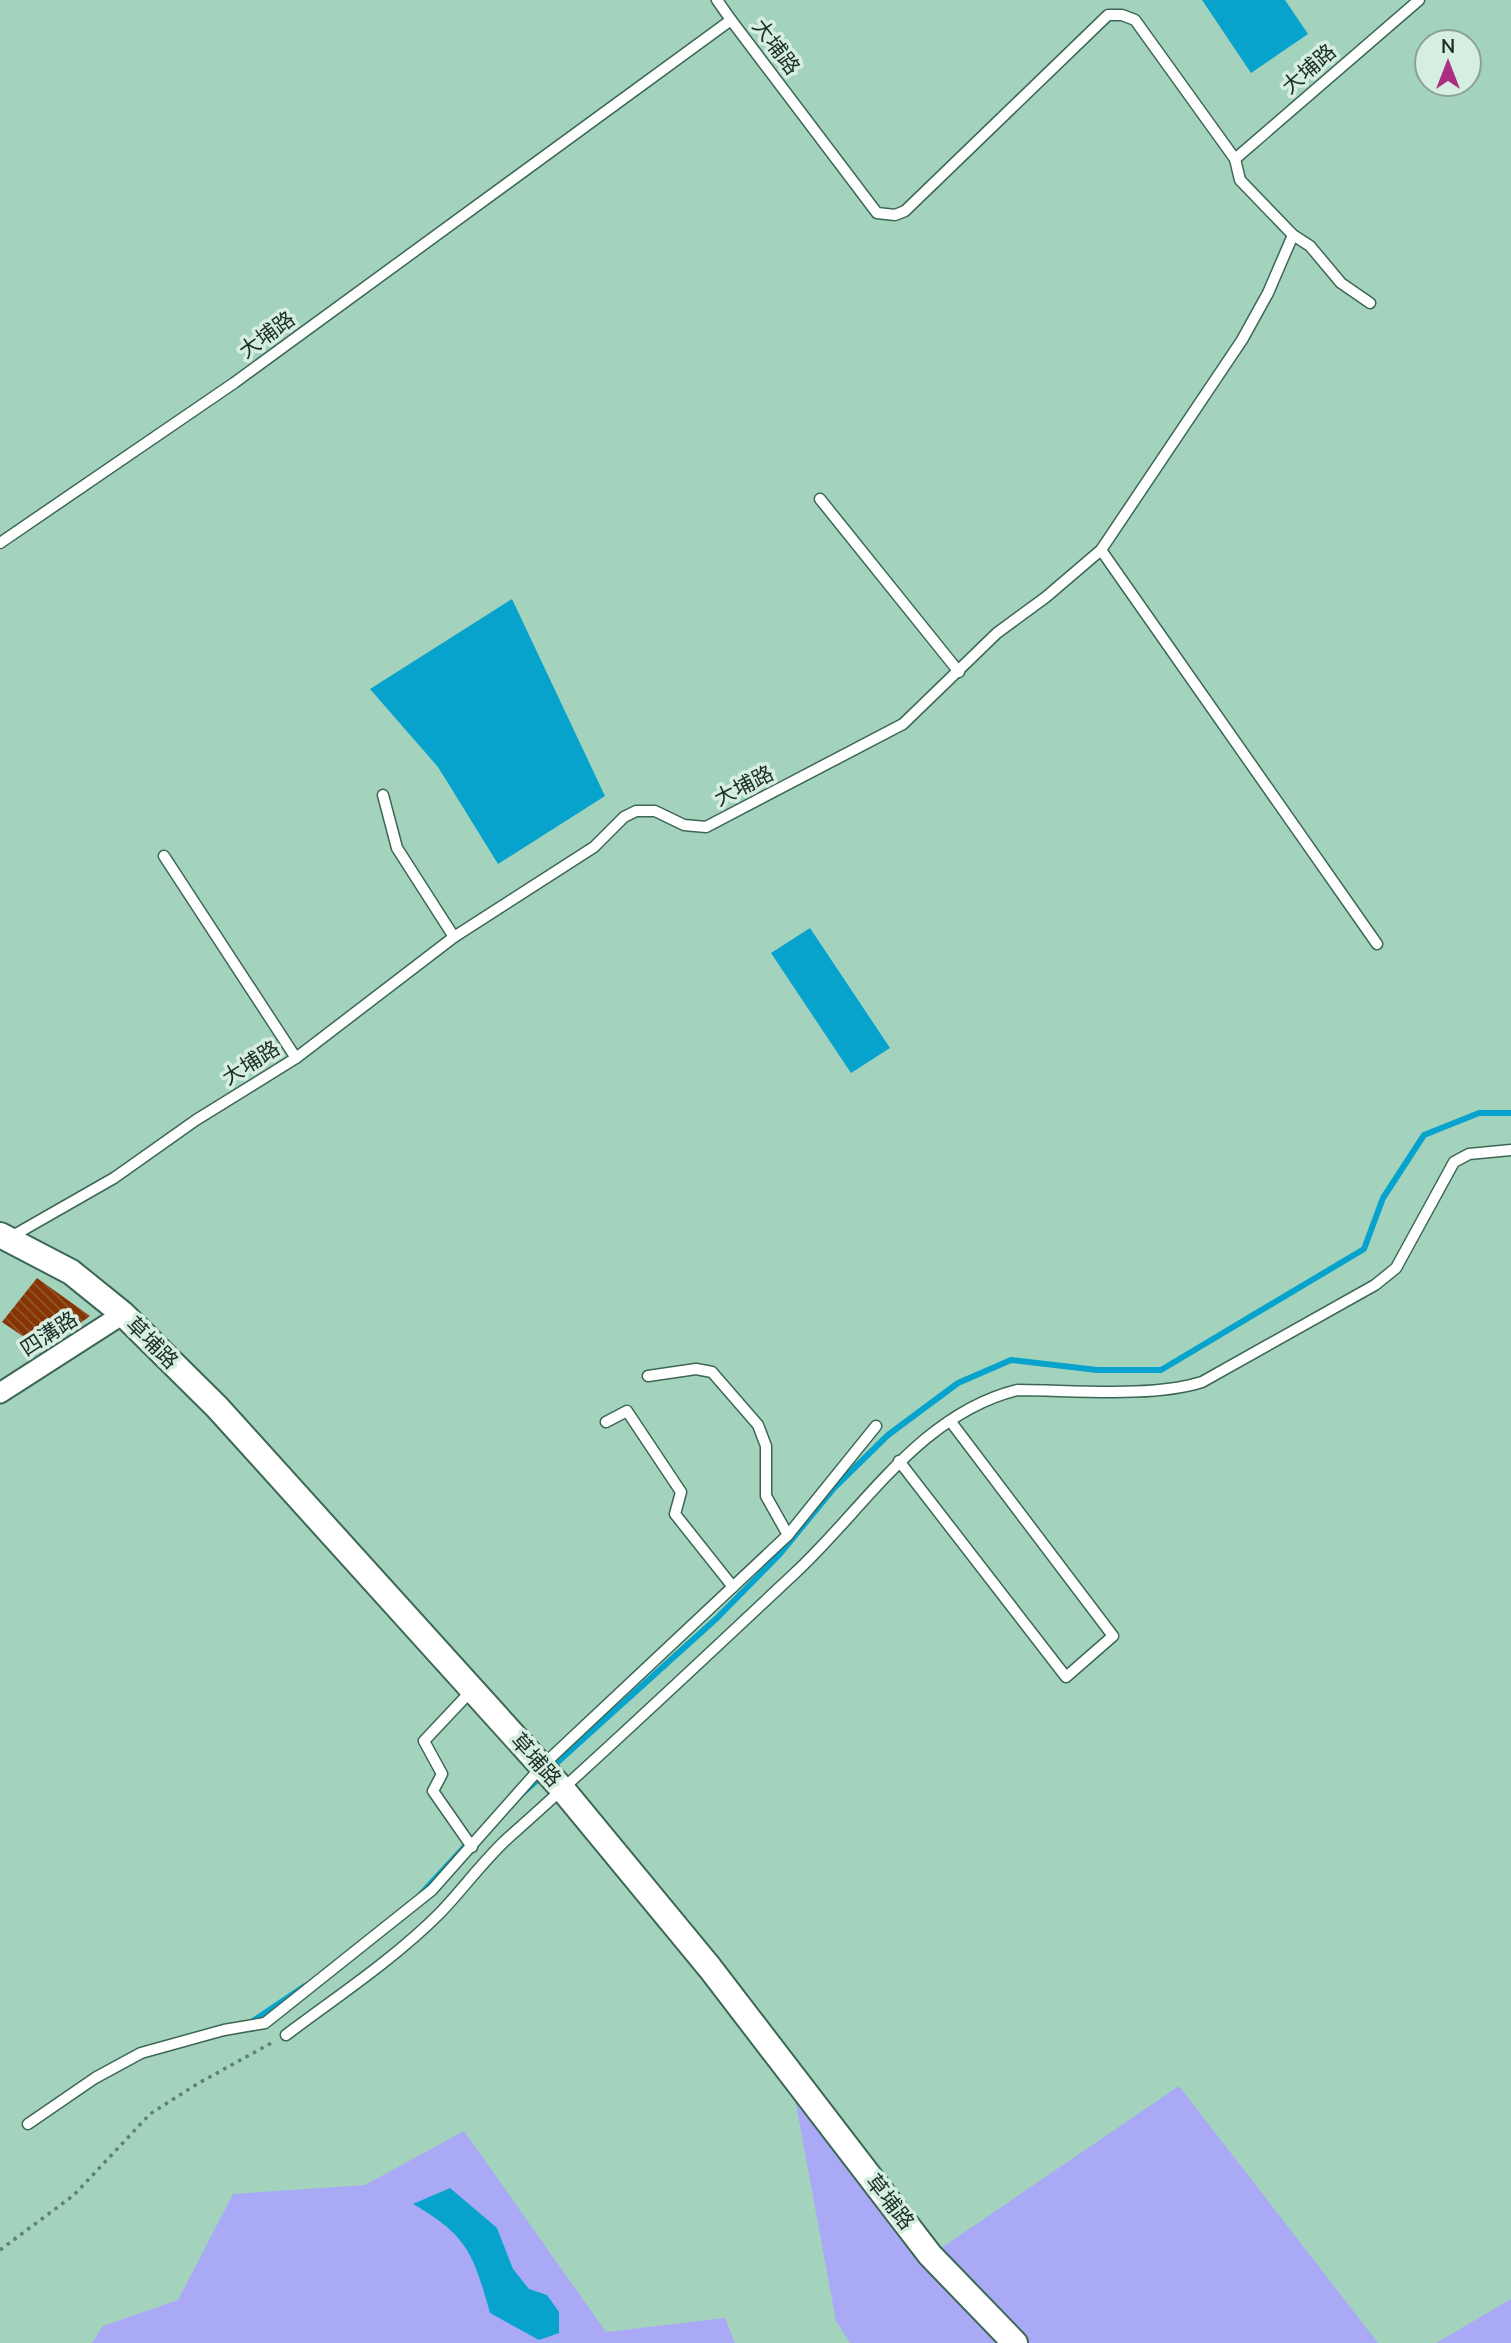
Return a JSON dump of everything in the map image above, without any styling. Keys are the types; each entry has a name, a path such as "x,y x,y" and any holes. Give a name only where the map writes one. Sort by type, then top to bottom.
{"street":[{"name":"草埔路","path":"4,1237 71,1272 123,1314 217,1407 564,1791 710,1968 930,2255 1015,2343"},
{"name":"四溝路","path":"0,1393 123,1314"}],"lane":[{"path":"717,0 731,20"},
{"name":"大埔路","path":"0,543 245,375 731,20 877,213 895,215 905,211 1108,15 1122,15 1135,20 1235,159 1419,0"},
{"path":"1235,159 1240,180 1293,235 1310,246 1341,283 1370,303"},
{"name":"大埔路","path":"4,1237 114,1178 196,1120 296,1058 454,937 594,847 624,817 636,811 655,811 684,825 706,827 903,724 997,633 1046,597 1101,550 1242,340 1268,293 1293,235"},
{"path":"820,499 959,671"},
{"path":"1101,550 1377,944"},
{"path":"383,795 397,848 454,937"},
{"path":"164,856 296,1058"},
{"path":"286,2035 373,1970 439,1914 505,1841 564,1791 833,1538 899,1461 951,1422 998,1395 1017,1390 1156,1390 1184,1388 1202,1382 1375,1286 1396,1268 1454,1162 1469,1154 1511,1150"},
{"path":"648,1376 695,1369 712,1373 758,1425 766,1446 766,1496 788,1535"},
{"path":"606,1422 627,1411 681,1492 675,1514 733,1587"},
{"path":"899,1461 1066,1677 1113,1636 951,1422"},
{"path":"28,2124 96,2078 141,2053 224,2030 265,2023 432,1890 542,1766 788,1535 876,1426"},
{"path":"472,1689 424,1741 442,1774 433,1791 472,1847"}],"path":[{"path":"0,2250 74,2195 150,2114 197,2084 286,2035"}],"shaded area":[{"path":"1202,0 1285,0 1308,34 1251,73"},
{"path":"512,599 605,796 498,864 438,767 370,689"},
{"path":"810,928 890,1048 851,1073 771,953"},
{"path":"790,2072 931,2255 1179,2086 1378,2343 850,2343 836,2321"},
{"path":"464,2131 606,2332 725,2318 735,2343 92,2343 103,2326 178,2300 233,2194 365,2185"},
{"path":"450,2188 497,2228 513,2269 529,2289 547,2295 559,2312 559,2333 539,2340 490,2313 479,2275 466,2248 446,2226 413,2204"},
{"path":"1511,2299 1511,2343 1436,2343"}],"building":[{"path":"37,1278 90,1316 43,1350 2,1322"}],"waterway":[{"path":"550,1769 717,1618 779,1555 834,1488 888,1435 958,1383 1011,1360 1097,1370 1161,1370 1364,1249 1383,1198 1424,1135 1479,1113 1511,1113"},
{"path":"524,1792 542,1776"},
{"path":"420,1895 469,1842"},
{"path":"250,2023 305,1986"}]}
